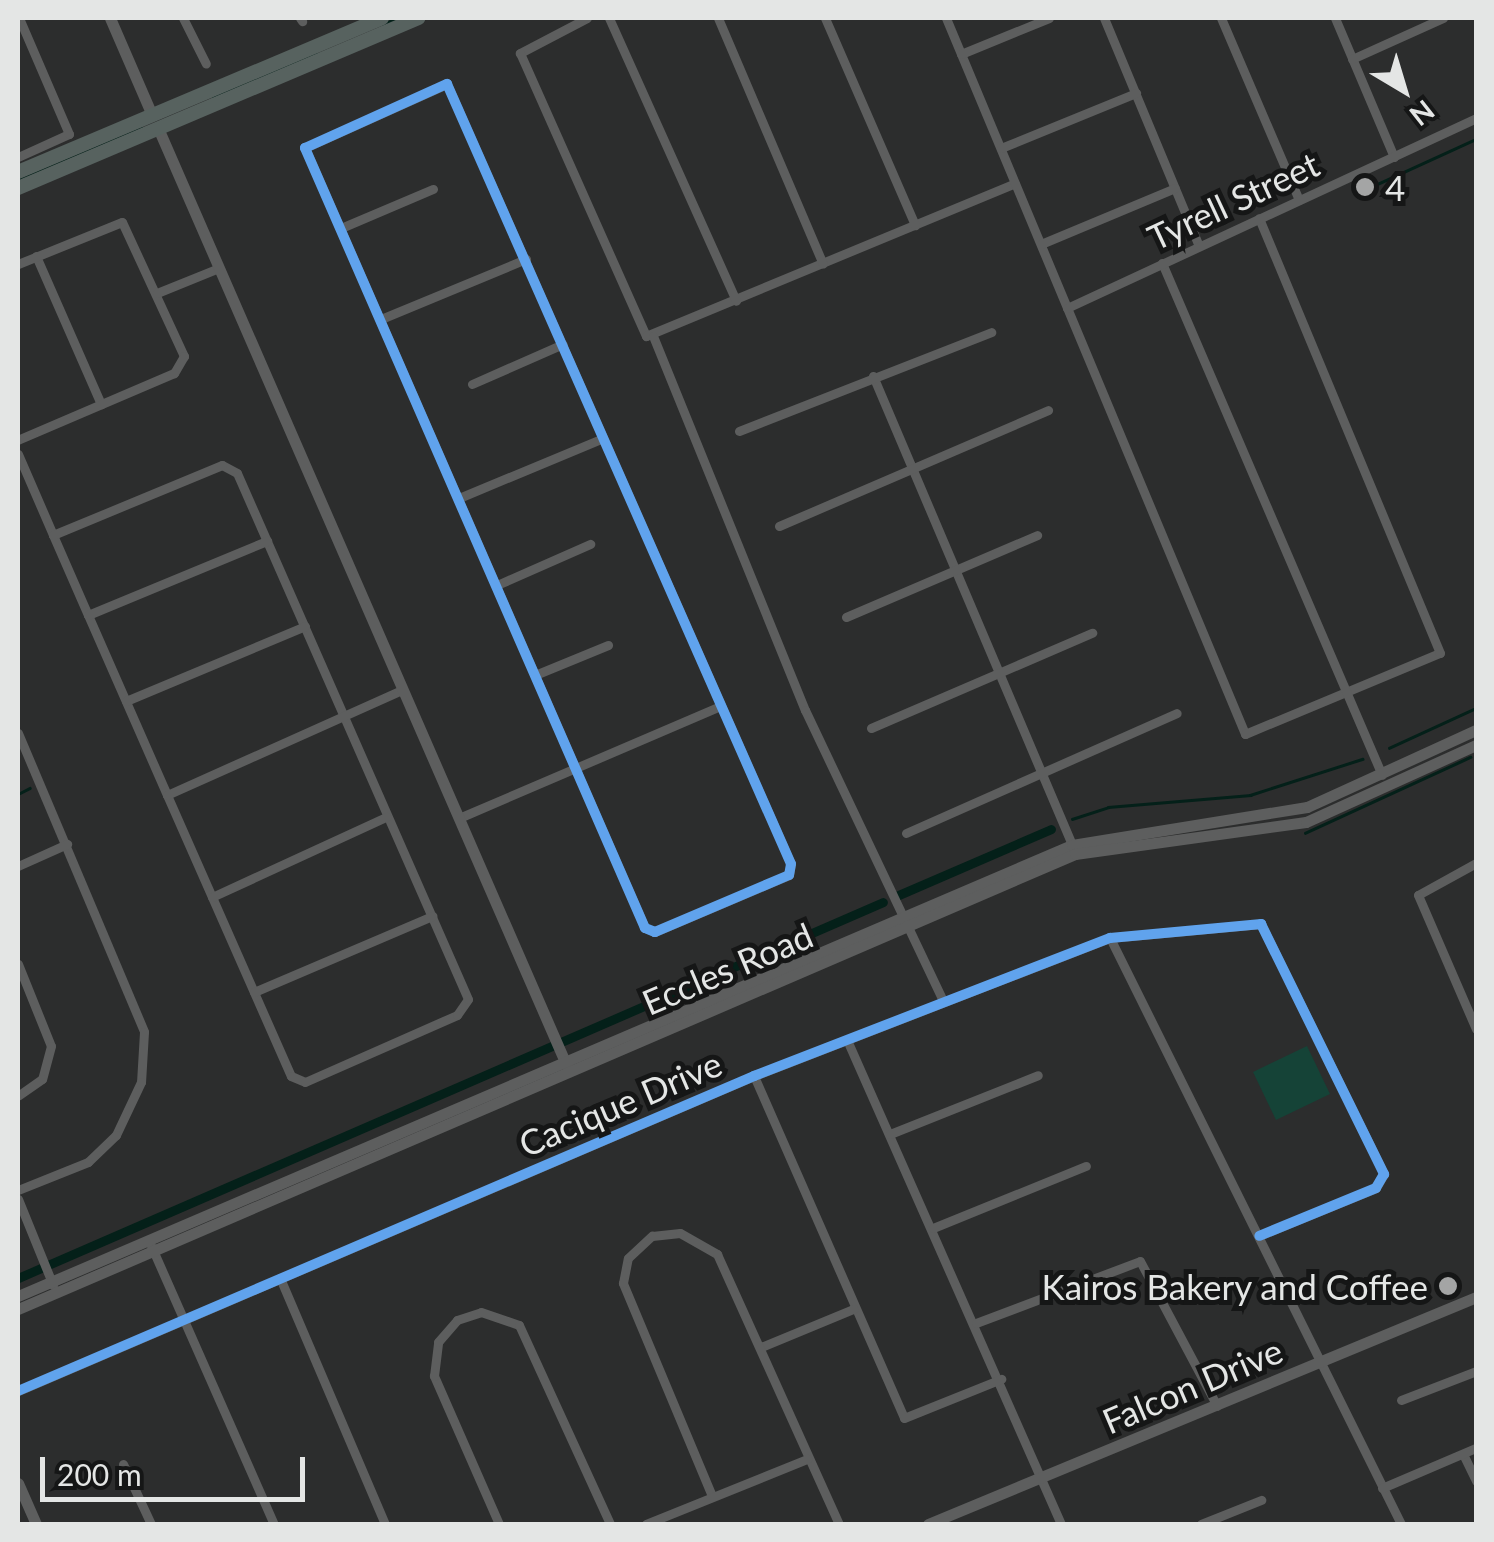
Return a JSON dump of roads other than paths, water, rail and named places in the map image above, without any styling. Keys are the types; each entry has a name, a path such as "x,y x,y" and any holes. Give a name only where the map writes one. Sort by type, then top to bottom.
{"main road":[{"path":"18,172 382,18"},
{"path":"18,188 152,114 418,18"}],"street":[{"path":"18,156 69,134 19,18"},
{"path":"110,18 400,691 566,1063"},
{"path":"183,18 206,64"},
{"path":"586,18 520,53 640,332 653,336 1015,183"},
{"path":"610,18 736,301"},
{"path":"718,18 822,264"},
{"path":"824,18 915,225"},
{"path":"946,18 1245,734 1440,652 1258,218"},
{"path":"961,54 1049,18"},
{"path":"1104,18 1199,246"},
{"path":"1220,18 1299,200"},
{"path":"1335,18 1394,157"},
{"path":"1352,59 1443,18"},
{"path":"447,84 526,260 791,864 789,875 648,931 306,144 447,84"},
{"path":"1000,148 1136,94"},
{"name":"Tyrell Street","path":"1068,308 1476,118"},
{"path":"340,228 433,188"},
{"path":"1040,244 1175,188"},
{"path":"18,264 122,222 156,293 184,366 18,440"},
{"path":"36,256 102,404"},
{"path":"380,319 526,260"},
{"path":"1162,263 1385,781"},
{"path":"156,293 220,268"},
{"path":"740,432 990,332"},
{"path":"653,336 899,918 942,1000"},
{"path":"472,384 563,344"},
{"path":"873,376 1074,850"},
{"path":"779,526 1048,410"},
{"path":"459,498 604,438"},
{"path":"18,454 53,535 88,616 291,1076 305,1082 465,1008 432,916 237,473 222,465 53,535"},
{"path":"846,617 1037,535"},
{"path":"88,616 267,541"},
{"path":"496,585 590,544"},
{"path":"126,701 304,626"},
{"path":"871,728 1092,633"},
{"path":"535,674 608,645"},
{"path":"167,795 400,691"},
{"path":"458,818 720,706"},
{"path":"906,832 1045,776 1177,713"},
{"name":"Eccles Road","path":"1385,781 1476,730"},
{"path":"18,732 141,1017 141,1082 98,1154 18,1190"},
{"name":"Eccles Road","path":"18,1296 54,1287 152,1246 899,918 1074,850 1274,815 1385,781 1476,745"},
{"path":"212,897 386,817"},
{"path":"18,866 67,844"},
{"path":"1476,864 1418,894 1476,1028"},
{"path":"254,992 432,916"},
{"name":"Cacique Drive","path":"18,1392 754,1076 1110,938 1261,924 1384,1174 1376,1188 1259,1236"},
{"path":"1110,938 1401,1524"},
{"path":"18,964 51,1046 42,1079 18,1096"},
{"path":"847,1040 1002,1379 1062,1524"},
{"path":"890,1134 1038,1075"},
{"path":"754,1076 904,1418 1002,1379"},
{"path":"933,1228 1086,1166"},
{"path":"18,1199 54,1287"},
{"path":"712,1496 624,1283 628,1258 652,1236 700,1239 717,1254 839,1524"},
{"path":"152,1246 274,1524"},
{"path":"976,1323 1140,1260 1218,1406"},
{"path":"280,1278 385,1524"},
{"name":"Eccles Road","path":"18,1309 54,1287"},
{"name":"Falcon Drive","path":"928,1524 1476,1296"},
{"path":"761,1347 853,1309"},
{"path":"498,1524 434,1376 438,1342 457,1320 481,1312 519,1326 610,1524"},
{"path":"1401,1400 1476,1370"},
{"path":"1382,1488 1476,1448"},
{"path":"1463,1454 1476,1481"},
{"path":"646,1524 807,1459"},
{"path":"123,1464 151,1524"},
{"path":"18,1483 36,1524"},
{"path":"1201,1524 1261,1500"}],"waterway":[{"path":"383,24 399,18"},
{"path":"213,97 316,53"},
{"path":"18,180 142,128"},
{"path":"1371,187 1476,139"},
{"path":"1389,748 1476,708"},
{"path":"1305,833 1470,757"},
{"path":"1072,819 1108,807 1250,795 1362,759"},
{"path":"18,794 30,788"},
{"path":"894,897 1051,829"},
{"path":"18,1278 883,902"}],"place":[{"name":"4","path":"1365,187"},
{"name":"Kairos Bakery and Coffee","path":"1448,1286"}]}
